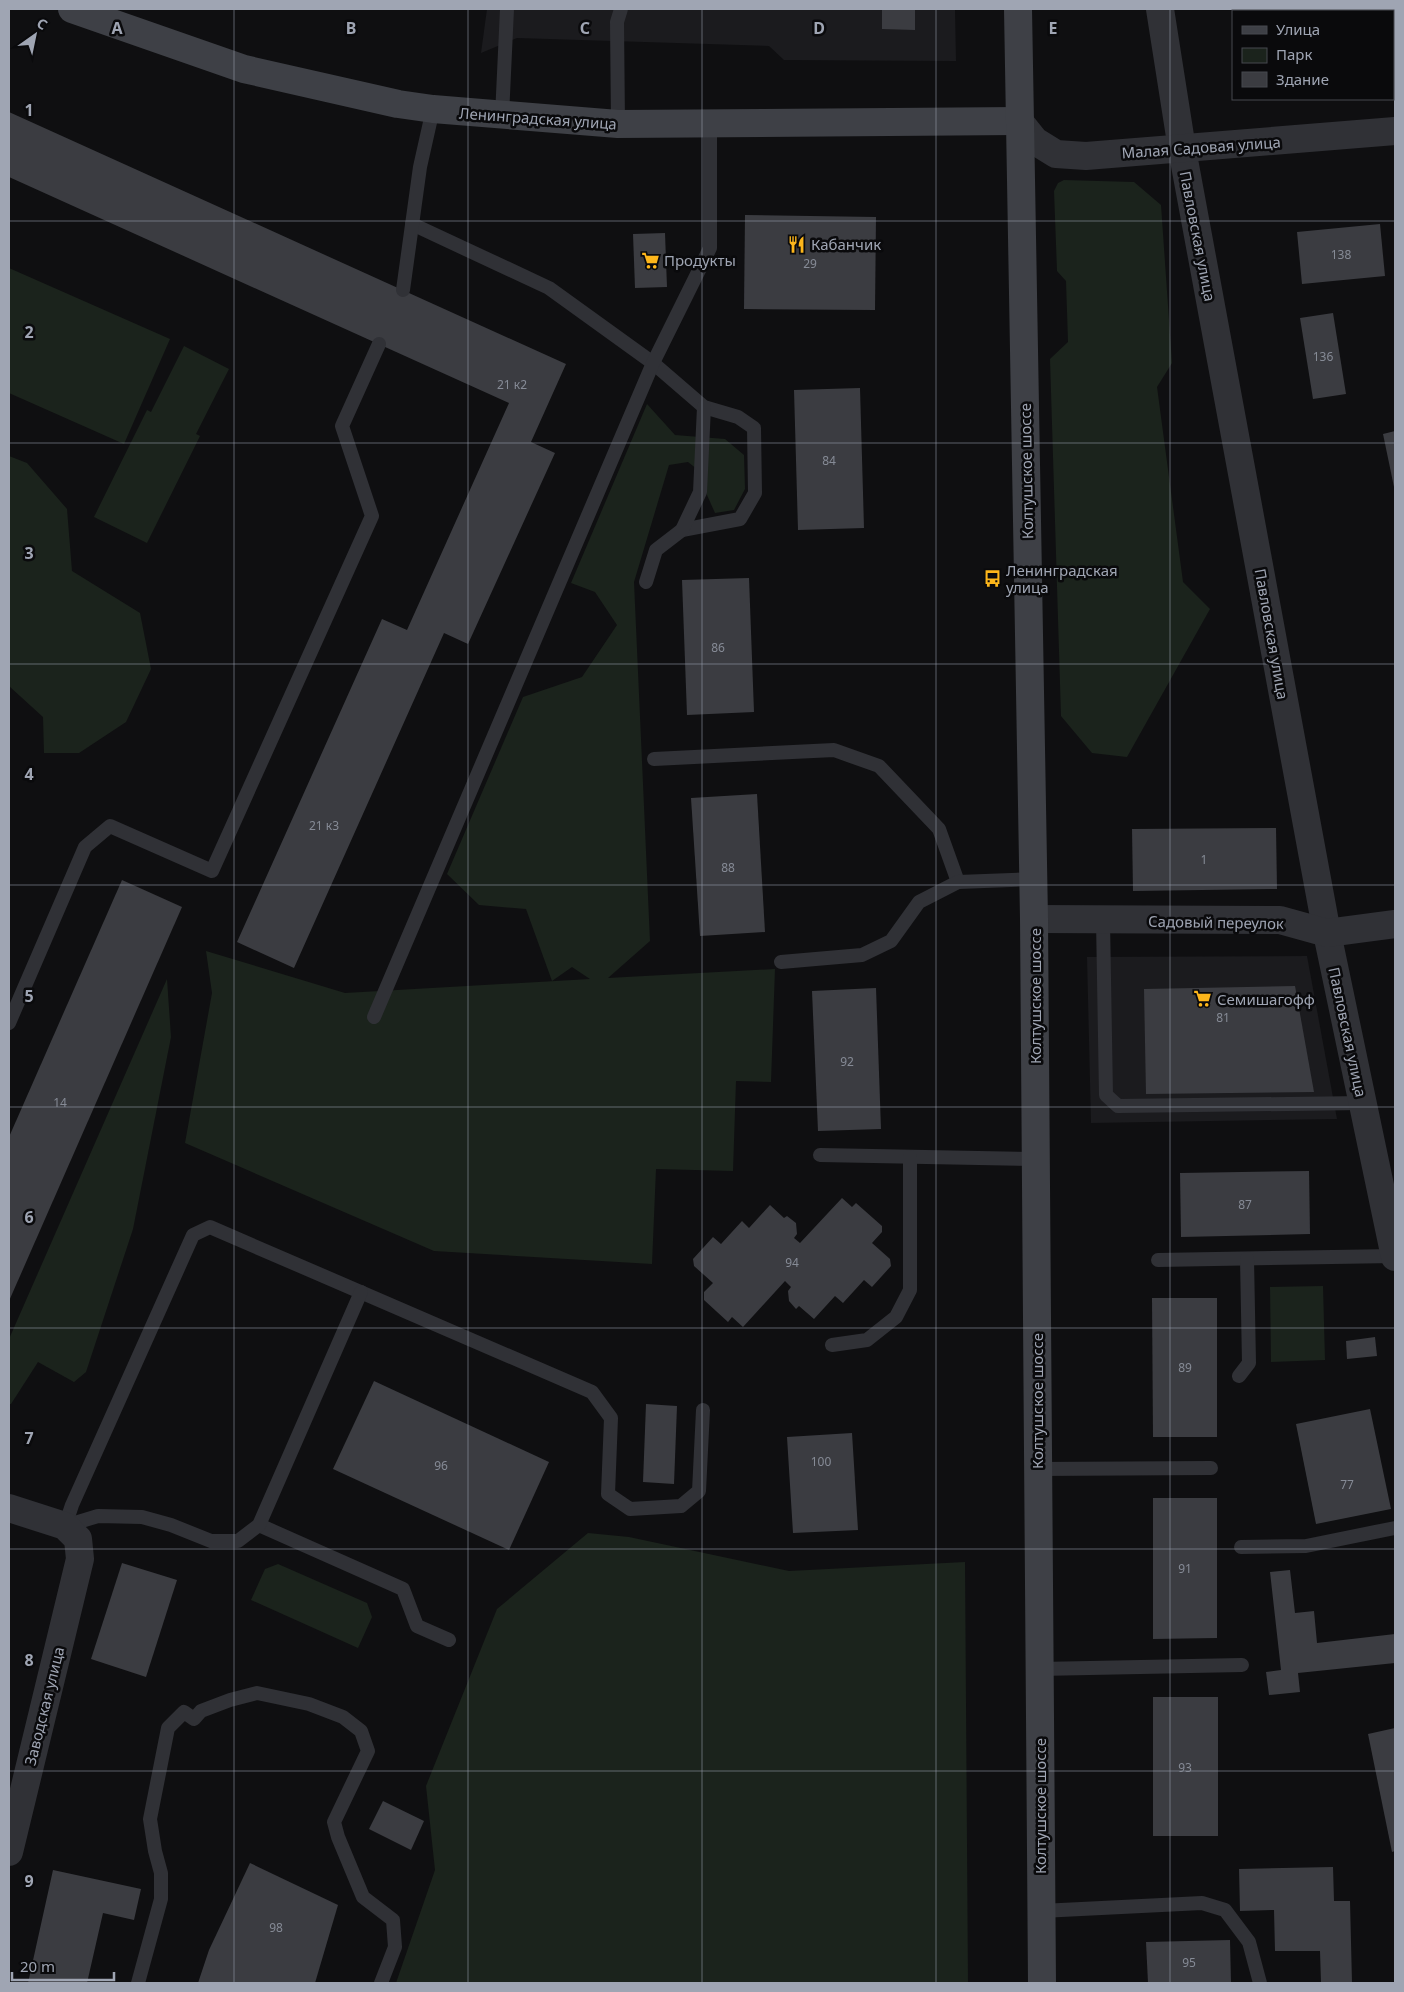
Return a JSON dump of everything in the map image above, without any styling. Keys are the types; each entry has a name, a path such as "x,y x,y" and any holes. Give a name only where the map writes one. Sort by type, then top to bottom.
{"main road":[{"name":"Ленинградская улица","path":"72,9 244,69 398,104 433,109 618,124 1019,122"},
{"name":"Колтушское шоссе","path":"1018,9 1034,879 1042,1983"}],"street":[{"name":"Павловская улица","path":"1160,9 1182,149 1327,934 1395,1257"},
{"name":"Малая Садовая улица","path":"1019,122 1035,141 1056,154 1086,156 1395,131"},
{"name":"Садовый переулок","path":"1034,918 1280,920 1327,934 1395,924"},
{"path":"9,1508 65,1526"},
{"name":"Заводская улица","path":"9,1852 80,1559 78,1539 65,1526"}],"lane":[{"path":"502,116 507,9"},
{"path":"618,124 617,22 621,9"},
{"path":"403,290 420,166 433,109"},
{"path":"374,1017 653,362 710,248 710,124"},
{"path":"412,224 549,288 653,362 704,406 738,417 754,428 755,493 740,519 682,530 656,550 646,582"},
{"path":"9,1021 85,847 110,826 212,871 372,516 342,426 379,344"},
{"path":"682,530 700,492 704,406"},
{"path":"654,759 834,750 878,766 939,829 958,882"},
{"path":"781,962 862,954 891,941 919,902 958,882 1034,879"},
{"path":"1103,920 1106,1095 1118,1106 1363,1103"},
{"path":"820,1155 1036,1159"},
{"path":"832,1345 868,1340 896,1317 910,1290 910,1157"},
{"path":"65,1526 72,1505 193,1235 210,1227 592,1392 611,1418 608,1494 630,1509 681,1506 699,1491 703,1410"},
{"path":"1158,1260 1395,1257"},
{"path":"1239,1376 1249,1363 1247,1259"},
{"path":"65,1526 98,1516 142,1518 171,1525 211,1541 238,1541 259,1525 361,1292"},
{"path":"1037,1469 1211,1468"},
{"path":"259,1525 403,1589 417,1626 449,1640"},
{"path":"1241,1547 1306,1546 1395,1528"},
{"path":"1039,1669 1242,1665"},
{"path":"138,1983 161,1899 161,1873 150,1819 168,1728 184,1712 194,1719 202,1711 230,1700 257,1693 309,1704 343,1716 361,1731 368,1751 334,1822 338,1837 363,1897 393,1920 396,1947 382,1983"},
{"path":"1041,1911 1202,1903 1226,1910 1249,1942 1260,1983"}],"shaded area":[{"path":"487,9 955,9 956,61 784,60 769,46 517,38 481,53"},
{"path":"1307,956 1337,1119 1091,1123 1087,957"}],"green space":[{"path":"1064,180 1134,182 1161,205 1172,363 1157,387 1183,582 1210,609 1127,757 1092,753 1061,716 1050,359 1068,342 1066,281 1057,271 1054,191 1058,183"},
{"path":"9,268 170,339 124,444 9,393"},
{"path":"184,346 229,369 196,434 200,436 147,543 94,517 147,410 151,412"},
{"path":"647,404 675,435 725,439 744,455 745,489 734,510 715,513 707,495 707,477 688,462 669,465 634,582 650,941 608,978 775,969 771,1082 736,1081 733,1171 656,1169 652,1264 434,1251 185,1143 212,993 206,951 345,993 590,979 572,967 552,981 526,909 479,905 447,874 523,697 582,677 617,625 595,592 571,583"},
{"path":"9,456 27,463 67,509 72,571 140,613 151,669 126,722 79,753 44,753 43,717 9,686"},
{"path":"167,979 171,1037 133,1229 86,1372 74,1382 38,1362 11,1404 9,1404 9,1339"},
{"path":"1323,1286 1325,1360 1271,1362 1270,1287"},
{"path":"588,1533 629,1537 789,1571 965,1562 968,1983 396,1983 435,1870 426,1786 497,1609"},
{"path":"278,1564 367,1603 372,1617 358,1648 251,1600 265,1569"}],"building":[{"path":"882,9 915,9 915,30 882,29"},
{"path":"1395,9 1395,39 1394,10 1334,10"},
{"path":"9,112 566,364 531,442 555,453 468,644 444,633 294,968 237,942 382,619 407,630 509,403 9,177"},
{"path":"745,215 876,217 875,310 744,309"},
{"path":"1380,224 1385,276 1302,284 1297,232"},
{"name":"Продукты","path":"665,233 667,287 635,288 633,234"},
{"path":"1333,313 1346,394 1313,399 1300,318"},
{"path":"860,388 864,528 798,530 794,390"},
{"path":"1395,431 1395,487 1394,487 1383,434"},
{"path":"749,578 754,712 687,715 682,580"},
{"path":"757,794 765,932 700,936 691,798"},
{"path":"1276,828 1277,889 1133,891 1132,829"},
{"path":"122,880 182,907 9,1301 9,1137"},
{"path":"1295,986 1314,1092 1146,1094 1144,989"},
{"path":"876,988 881,1129 818,1131 812,991"},
{"path":"1309,1171 1310,1234 1181,1237 1180,1173"},
{"path":"842,1198 852,1207 856,1203 882,1226 882,1232 872,1243 890,1259 891,1266 872,1287 864,1280 843,1303 835,1296 814,1319 799,1306 796,1309 789,1301 788,1291 791,1287 785,1281 743,1327 732,1317 728,1322 704,1300 704,1292 713,1283 694,1266 693,1259 713,1237 721,1244 742,1221 749,1228 770,1205 784,1218 787,1216 796,1223 797,1234 794,1238 800,1243"},
{"path":"1152,1298 1217,1298 1217,1437 1153,1437"},
{"path":"1375,1337 1377,1356 1347,1359 1346,1341"},
{"path":"374,1381 549,1462 509,1550 333,1469"},
{"path":"646,1404 677,1406 674,1484 643,1482"},
{"path":"1370,1409 1391,1509 1316,1524 1296,1424"},
{"path":"852,1433 858,1530 793,1533 787,1437"},
{"path":"1153,1498 1217,1498 1217,1638 1153,1639"},
{"path":"122,1563 177,1580 146,1677 91,1659"},
{"path":"1290,1570 1295,1613 1314,1611 1317,1643 1395,1634 1395,1663 1298,1673 1300,1692 1269,1695 1266,1672 1281,1670 1270,1572"},
{"path":"1153,1697 1218,1697 1218,1836 1153,1836"},
{"path":"1395,1728 1395,1851 1392,1852 1368,1734"},
{"path":"383,1801 424,1821 411,1850 369,1829"},
{"path":"250,1863 338,1905 315,1983 198,1983 209,1950"},
{"path":"1333,1867 1334,1901 1350,1901 1352,1983 1321,1983 1320,1951 1275,1951 1274,1910 1240,1911 1239,1869"},
{"path":"53,1870 141,1889 134,1920 103,1913 87,1983 28,1983"},
{"path":"1230,1940 1231,1983 1148,1983 1146,1942"}],"place":[{"name":"Кабанчик","path":"797,244"},
{"name":"Продукты","path":"650,260"},
{"name":"Ленинградская улица","path":"992,579"},
{"name":"Семишагофф","path":"1203,999"}]}
